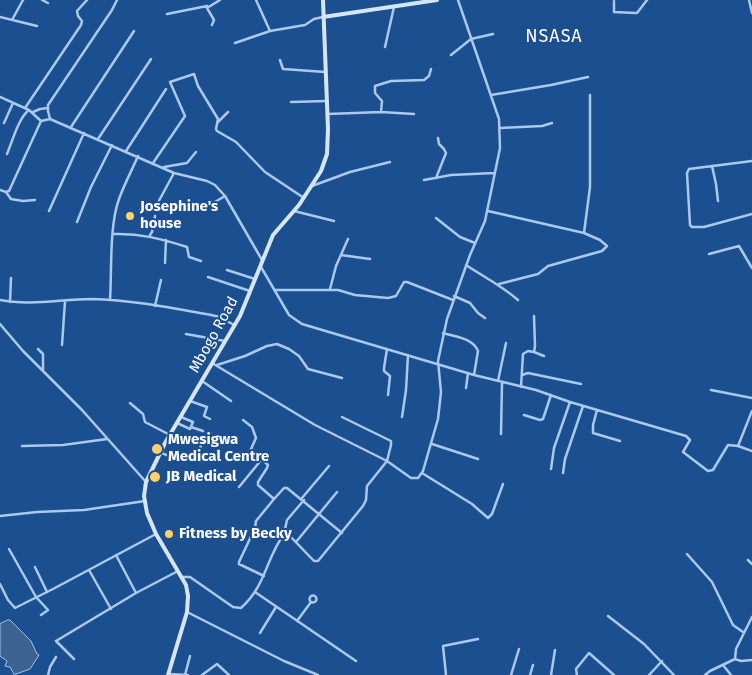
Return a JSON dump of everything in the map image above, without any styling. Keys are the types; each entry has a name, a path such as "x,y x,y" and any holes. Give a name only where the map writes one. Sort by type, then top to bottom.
{"main road":[{"name":"Mbogo Road","path":"169,674 187,612 188,596 182,577 156,534 147,513 145,501 146,482 160,452 214,364 256,279 273,235 304,198 321,171 326,154 328,114 323,0"},
{"path":"323,17 437,0"}],"street":[{"path":"12,20 23,0"},
{"path":"42,0 48,3"},
{"path":"26,108 81,25 82,22 77,11 88,0"},
{"path":"50,119 48,108 117,0"},
{"path":"167,14 208,6 220,0"},
{"path":"256,0 270,31"},
{"path":"385,47 399,0"},
{"path":"214,364 315,425 387,461 411,478 418,478 422,474 436,428 441,392 438,364 443,333 454,296 488,211 500,148 499,119 458,0"},
{"path":"614,1 615,13 638,13 646,0"},
{"path":"749,0 752,13"},
{"path":"208,6 207,9 214,20 212,25"},
{"path":"0,17 37,26"},
{"path":"235,43 270,31 305,25 314,19 323,17"},
{"path":"71,127 134,30"},
{"path":"451,55 471,39 494,34"},
{"path":"98,139 151,59"},
{"path":"280,60 283,69 325,72"},
{"path":"381,112 382,101 375,93 375,86 390,81 424,80 429,76 431,70"},
{"path":"153,163 184,116 170,84 171,81 194,74 201,91 218,118 217,130 236,142 265,172 304,198"},
{"path":"491,95 588,77"},
{"path":"126,151 166,89"},
{"path":"584,233 590,178 590,95"},
{"path":"0,97 26,108 41,121"},
{"path":"291,102 327,100"},
{"path":"4,123 13,103"},
{"path":"7,154 15,133 26,113 48,108"},
{"path":"218,123 228,112"},
{"path":"328,114 381,112 414,114"},
{"path":"41,121 50,119 174,173 212,183 225,196 262,260"},
{"path":"6,192 9,191 41,121"},
{"path":"500,128 542,126 552,123"},
{"path":"49,211 84,133"},
{"path":"436,178 446,153 438,144 438,138"},
{"path":"77,222 91,187 112,145"},
{"path":"163,168 187,163 196,152"},
{"path":"110,300 113,234 119,199 138,156"},
{"path":"752,161 687,170 691,226 698,228 752,214"},
{"path":"312,186 350,172 390,162"},
{"path":"712,166 718,200"},
{"path":"140,210 155,208 174,173"},
{"path":"424,180 494,173"},
{"path":"0,190 6,192 11,199 35,200"},
{"path":"203,209 225,196"},
{"path":"294,210 334,221"},
{"path":"488,211 584,233 606,243 606,248 602,251 548,266 538,274 499,284"},
{"path":"149,236 152,232 155,216"},
{"path":"436,218 460,237 475,243"},
{"path":"113,234 132,234 166,240 187,247 189,257 201,261"},
{"path":"330,289 333,273 348,239"},
{"path":"165,263 166,240"},
{"path":"709,254 739,246 752,268"},
{"path":"341,255 370,259"},
{"path":"466,265 499,284 518,300"},
{"path":"260,266 292,319 325,332 688,436 690,440 683,452 708,471 713,470 728,445 752,451"},
{"path":"227,270 256,279"},
{"path":"10,302 11,278"},
{"path":"208,278 250,291"},
{"path":"155,306 161,280"},
{"path":"275,290 330,289 342,290 355,295 388,298 396,296 401,285 407,282 453,300"},
{"path":"454,296 470,303 485,318"},
{"path":"0,300 40,303 110,300 211,315 234,325"},
{"path":"62,345 65,301"},
{"path":"534,316 534,352"},
{"path":"0,324 23,351 82,410 146,482"},
{"path":"443,333 472,342 477,347 474,375"},
{"path":"186,334 225,341"},
{"path":"498,381 506,343"},
{"path":"214,364 251,354 267,346 277,344 299,356 308,370 342,378"},
{"path":"38,349 44,354 43,371"},
{"path":"387,349 384,371 390,376 388,395"},
{"path":"521,387 524,352 534,352 544,356"},
{"path":"402,417 408,355"},
{"path":"466,388 468,373"},
{"path":"522,376 528,373 580,384"},
{"path":"202,381 230,401"},
{"path":"501,434 502,382"},
{"path":"711,390 752,398"},
{"path":"524,416 543,419 551,396"},
{"path":"190,401 207,407 204,416 210,419"},
{"path":"551,469 554,448 570,402"},
{"path":"130,403 143,414 145,422 170,435"},
{"path":"563,473 565,459 583,406"},
{"path":"596,410 592,433 620,441"},
{"path":"738,446 752,410"},
{"path":"181,417 193,422 191,427"},
{"path":"284,534 289,535 316,562 320,560 365,503 367,486 387,461 392,442 342,417"},
{"path":"244,420 252,427 256,438 251,449 268,466 258,484 274,498"},
{"path":"177,423 190,429 191,427 203,431"},
{"path":"160,452 184,459 197,455 204,439 211,433"},
{"path":"22,446 63,445 107,439"},
{"path":"432,444 478,459"},
{"path":"239,486 262,459"},
{"path":"182,577 190,577 236,608 244,606 264,576 284,534 287,520 330,466"},
{"path":"422,474 472,504 488,518 492,514 502,484"},
{"path":"264,576 239,564 239,562 256,521 285,487 303,499 342,533"},
{"path":"296,542 337,492"},
{"path":"0,516 84,510 145,501"},
{"path":"0,584 8,600 15,608 156,534"},
{"path":"10,549 36,598 48,610 41,614"},
{"path":"687,554 712,582 733,625 743,632"},
{"path":"116,555 136,593"},
{"path":"748,560 752,564"},
{"path":"35,566 47,592"},
{"path":"89,570 111,609"},
{"path":"74,659 56,641 136,593 178,571"},
{"path":"255,592 356,661"},
{"path":"297,621 311,602"},
{"path":"260,633 276,607"},
{"path":"187,612 318,675"},
{"path":"608,616 644,644 674,675"},
{"path":"735,659 736,650 743,632 752,617"},
{"path":"446,675 443,646 478,639"},
{"path":"511,675 518,649"},
{"path":"551,675 555,650"},
{"path":"577,675 576,669 590,654 614,675"},
{"path":"169,674 187,675 190,656"},
{"path":"48,675 56,657"},
{"path":"704,675 735,659 741,661 752,660"},
{"path":"649,675 662,661"},
{"path":"202,675 217,664 229,675"},
{"path":"530,675 533,665"},
{"path":"723,665 731,675"}],"water":[{"path":"8,620 31,641 39,655 30,669 16,674 14,674 10,667 5,666 7,661 0,656 0,624"}],"place":[{"name":"Josephine's house","path":"130,216"},
{"name":"Mwesigwa Medical Centre","path":"157,449"},
{"name":"JB Medical","path":"155,477"},
{"name":"Fitness by Becky","path":"169,534"}],"district":[{"name":"NSASA","path":"554,37"}]}
